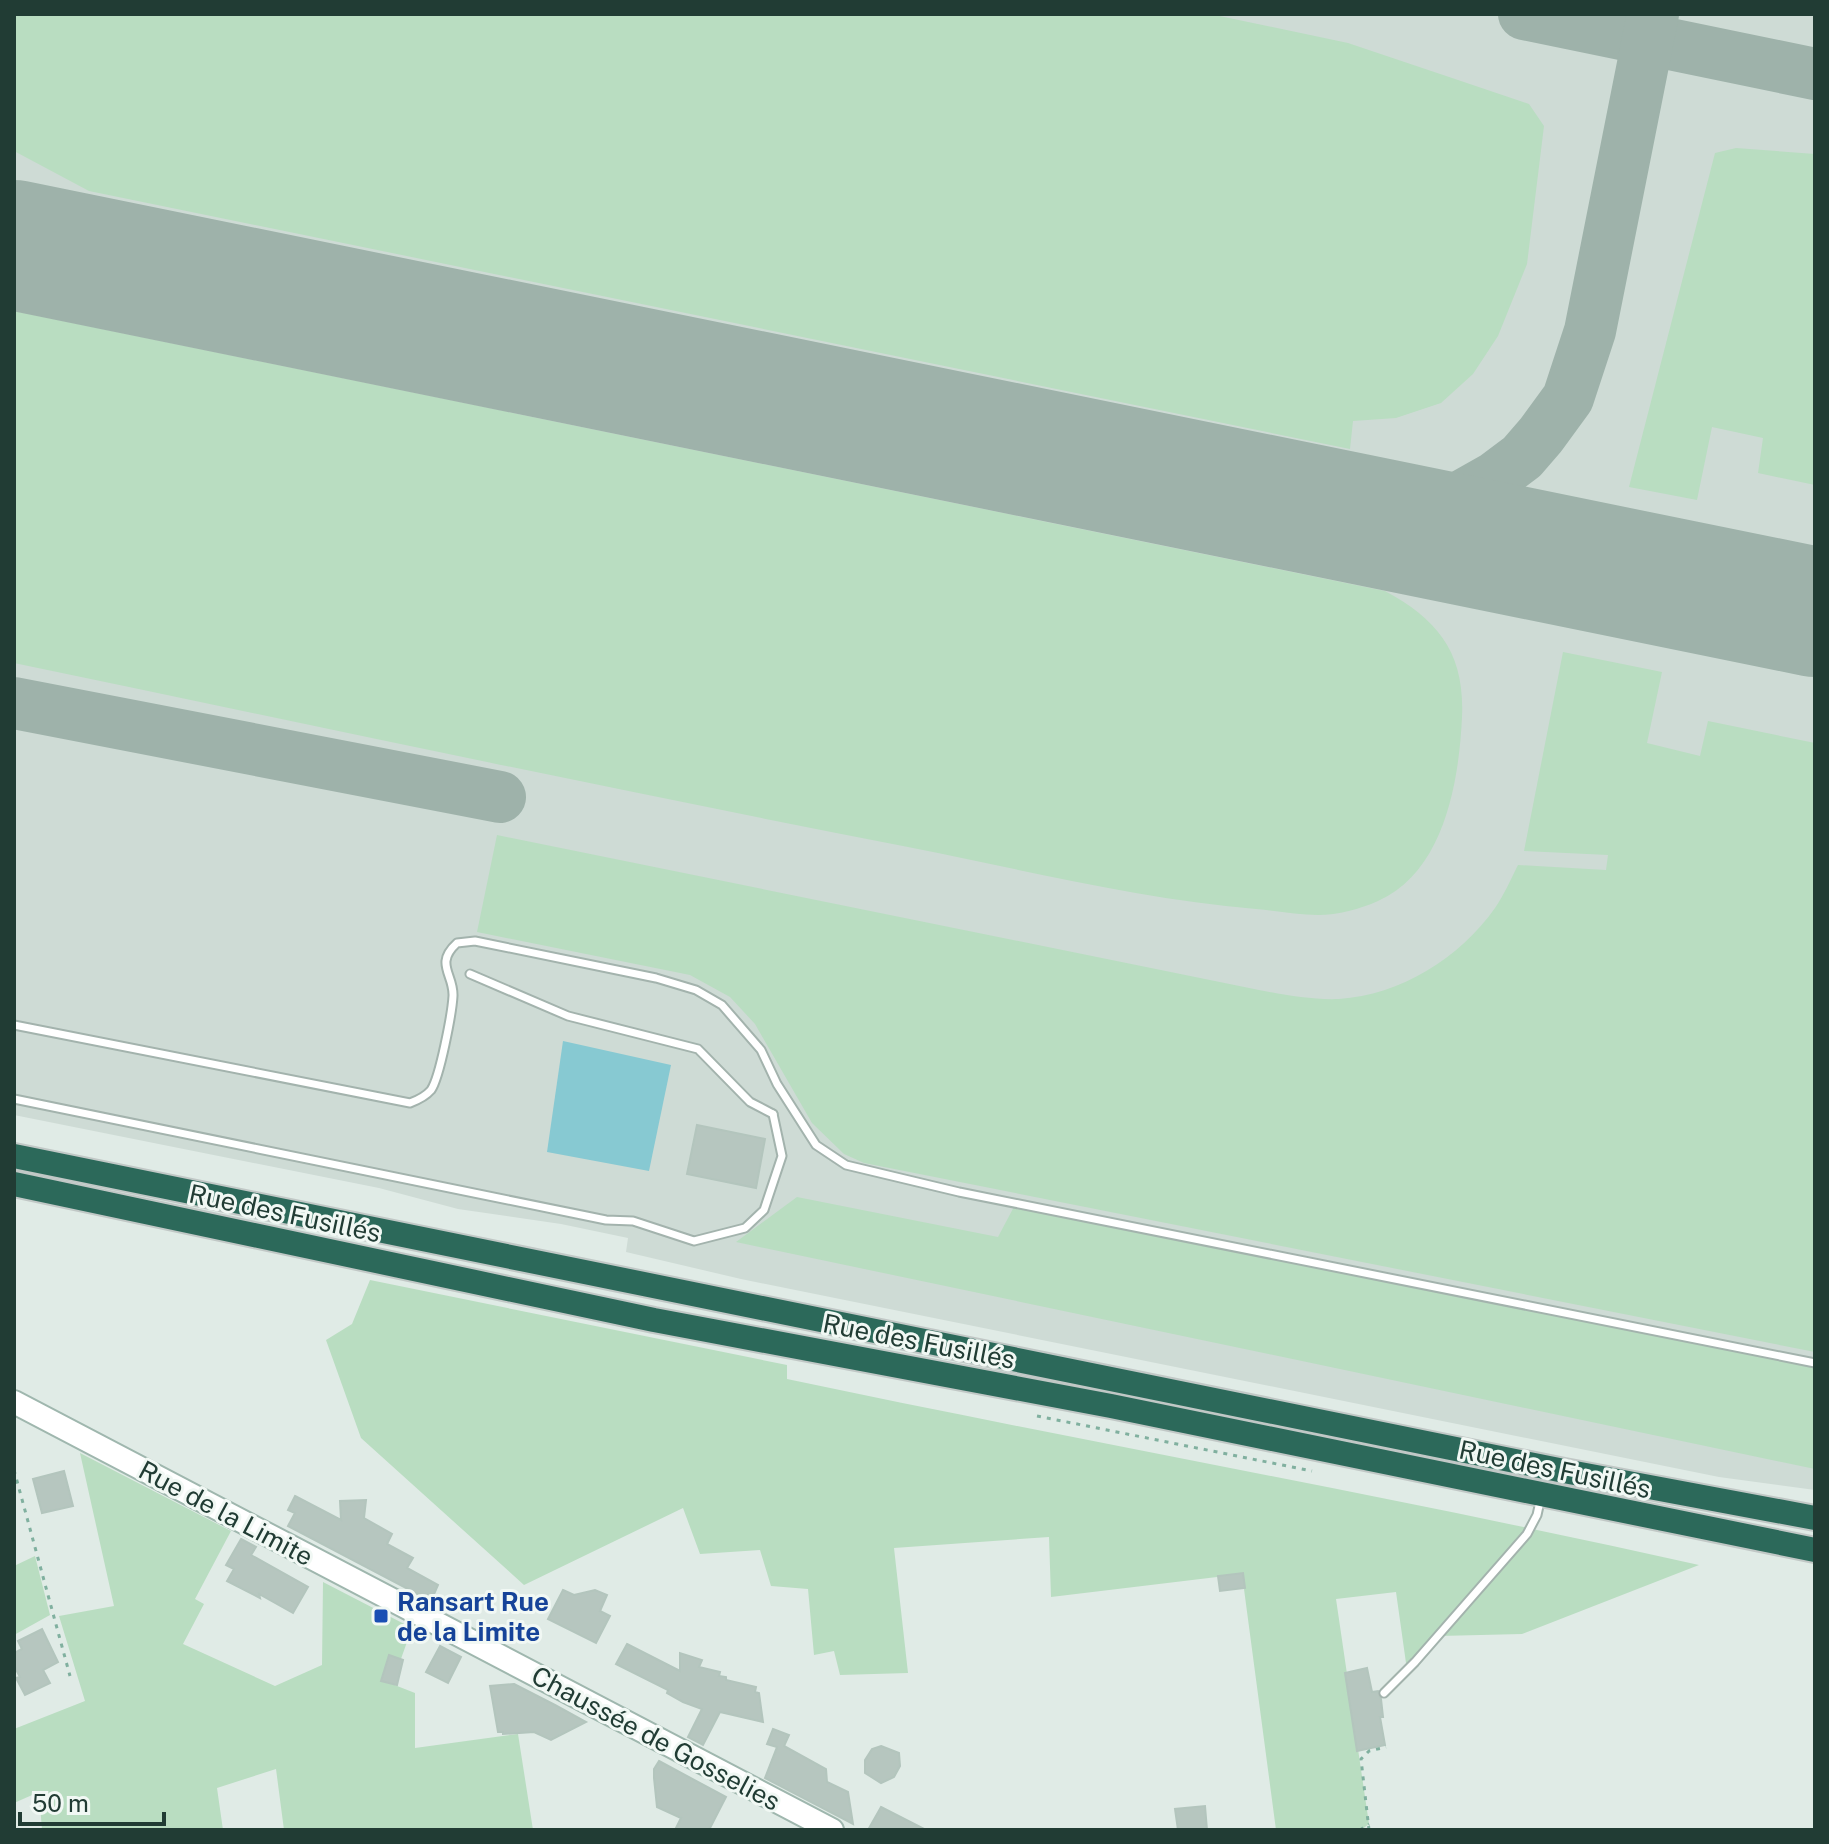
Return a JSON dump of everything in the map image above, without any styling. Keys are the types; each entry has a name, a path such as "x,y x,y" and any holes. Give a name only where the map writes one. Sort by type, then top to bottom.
{"highway":[{"name":"Rue des Fusillés","path":"14,1156 1533,1464 1815,1518"},
{"name":"Rue des Fusillés","path":"14,1184 654,1320 1095,1403 1815,1550"}],"street":[{"name":"Rue de la Limite","path":"14,1402 438,1624"},
{"name":"Chaussée de Gosselies","path":"438,1624 832,1830"}],"lane":[{"path":"14,1025 410,1103 431,1090 438,1072 453,996 446,972 447,957 457,943 475,941 656,978 696,990 722,1005 761,1050 816,1145 846,1165 959,1192 1815,1363"},
{"path":"470,974 568,1016 698,1049 750,1102 773,1114"},
{"path":"14,1099 416,1183 606,1220 633,1221 694,1241 745,1228 764,1210 782,1156 773,1114"},
{"path":"773,1114 790,1104"},
{"path":"1384,1693 1527,1534 1537,1515 1542,1495"}],"path":[{"path":"14,1470 70,1676"},
{"path":"1369,1830 1361,1759 1369,1751 1386,1747"},
{"path":"1360,1830 1369,1824"}],"shaded area":[{"path":"14,14 1815,14 1815,1490 1719,1477 741,1279 626,1252 628,1238 561,1224 458,1209 379,1188 14,1115"}],"green space":[{"path":"14,14 1210,14 1348,43 1529,104 1544,126 1527,264 1498,336 1473,374 1441,403 1396,418 1353,421 1350,449 89,191 14,151"},
{"path":"1736,148 1815,154 1815,485 1758,473 1763,438 1712,427 1697,500 1629,487 1715,153"},
{"path":"14,311 1385,591 1434,627 1445,641 1459,675 1462,695 1460,742 1452,796 1444,822 1419,869 1400,887 1378,901 1341,913 1295,914 1082,883 14,663"},
{"path":"1563,652 1662,672 1647,743 1700,756 1708,721 1815,743 1815,1352 864,1163 844,1154 812,1123 755,1024 730,997 690,975 477,932 497,835 1259,990 1319,999 1362,996 1406,982 1427,971 1464,943 1495,908 1518,865 1606,870 1608,855 1524,851"},
{"path":"797,1197 998,1237 1016,1203 1815,1362 1815,1469 736,1242"},
{"path":"370,1280 787,1365 787,1379 1471,1516 1699,1565 1522,1634 1439,1636 1415,1662 1406,1663 1396,1592 1336,1599 1369,1824 1361,1830 1276,1830 1242,1574 1051,1597 1049,1537 894,1548 908,1673 840,1675 834,1651 814,1655 808,1589 771,1586 760,1550 700,1554 683,1508 524,1585 361,1438 326,1340 352,1324"},
{"path":"80,1453 231,1531 195,1599 204,1604 183,1644 275,1686 322,1665 323,1582 412,1628 392,1684 415,1693 415,1748 518,1734 533,1830 284,1830 276,1769 217,1788 223,1830 42,1830 39,1792 14,1803 14,1729 85,1701 59,1616 114,1606"},
{"path":"35,1556 50,1615 14,1635 14,1566"}],"water":[{"path":"563,1041 671,1065 649,1171 547,1152"}],"building":[{"path":"697,1125 765,1139 756,1188 687,1174"},
{"path":"64,1471 73,1506 42,1513 33,1479"},
{"path":"295,1496 341,1520 340,1501 366,1500 364,1518 392,1534 387,1544 413,1558 407,1568 438,1585 431,1601 288,1526 295,1513 288,1510"},
{"path":"241,1539 256,1547 251,1555 308,1587 293,1613 227,1581 234,1569 226,1565"},
{"path":"1243,1573 1245,1588 1220,1591 1218,1576"},
{"path":"563,1590 574,1595 595,1590 607,1595 600,1611 610,1616 596,1643 548,1619"},
{"path":"42,1629 58,1662 43,1670 50,1683 25,1695 16,1678 20,1677 14,1666 14,1653 22,1649 18,1641"},
{"path":"627,1644 680,1671 680,1653 702,1660 699,1667 720,1672 719,1676 726,1677 726,1680 756,1687 763,1722 720,1712 703,1745 688,1737 702,1709 683,1702 667,1693 668,1690 616,1664"},
{"path":"440,1646 461,1657 448,1683 426,1672"},
{"path":"389,1655 403,1660 397,1685 381,1681"},
{"path":"1367,1668 1372,1692 1378,1691 1381,1699 1383,1717 1380,1717 1385,1745 1357,1751 1345,1673"},
{"path":"514,1684 586,1722 551,1740 534,1732 498,1732 490,1686"},
{"path":"773,1729 789,1735 784,1746 826,1769 827,1782 848,1792 853,1824 765,1778 777,1747 767,1744"},
{"path":"881,1746 899,1753 900,1766 894,1777 881,1783 865,1773 865,1760 872,1749"},
{"path":"659,1761 726,1797 709,1830 675,1830 681,1818 657,1807 654,1769"},
{"path":"1205,1806 1207,1830 1178,1830 1175,1809"},
{"path":"881,1807 926,1830 868,1830"}],"taxiway":[{"path":"1524,14 1815,74"},
{"path":"1294,505 1375,515 1418,511 1455,500 1494,478 1522,457 1541,435 1568,398 1590,331 1653,14"},
{"path":"14,222 41,238 99,263"},
{"path":"14,703 500,797"}],"runway":[{"path":"14,245 1815,612"}],"place":[{"name":"Ransart Rue de la Limite","path":"381,1616"}]}
